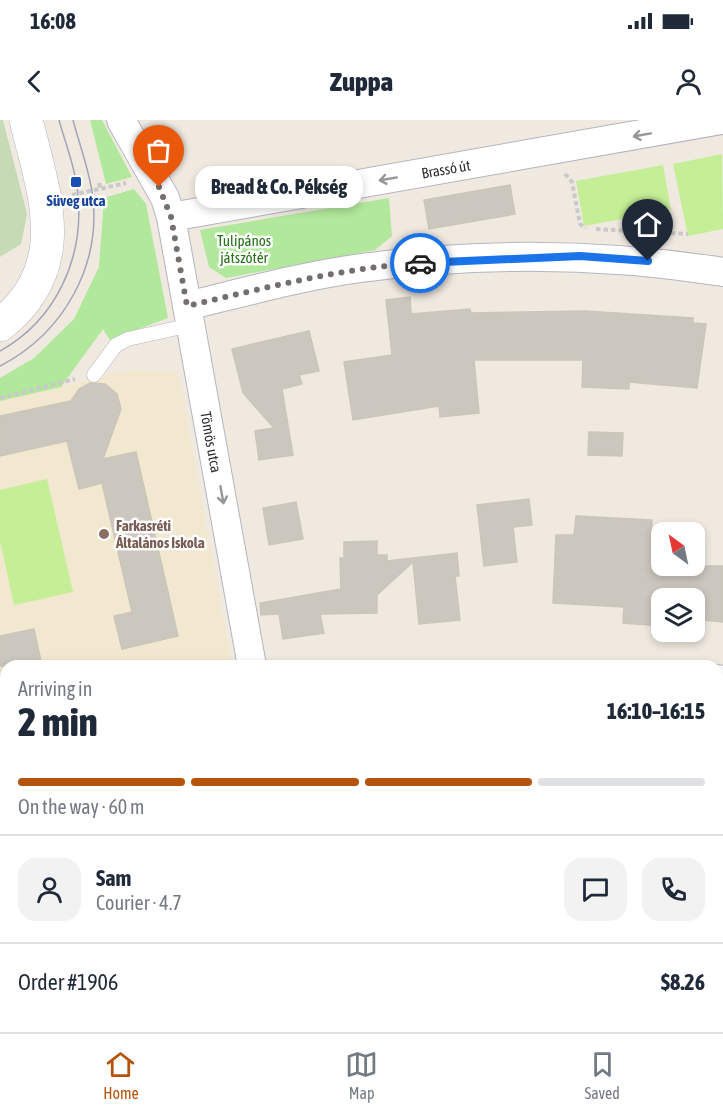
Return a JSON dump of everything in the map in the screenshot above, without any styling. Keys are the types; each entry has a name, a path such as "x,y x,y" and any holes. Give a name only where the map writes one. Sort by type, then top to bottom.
{"street":[{"path":"0,325 24,303 44,268 49,246 47,219 26,120"},
{"name":"Tömös utca","path":"121,120 153,176 171,217 251,660"},
{"name":"Brassó út","path":"171,217 720,120"},
{"path":"189,315 311,277 361,268 496,258 580,256 666,262 722,272"}],"lane":[{"path":"94,375 116,345 189,315"}],"path":[{"path":"557,176 565,174 572,182 580,224 583,228 687,234"},
{"path":"70,195 101,190 153,176"},
{"path":"99,183 101,190"},
{"path":"0,398 94,375"}],"shaded area":[{"name":"Farkasréti Általános Iskola","path":"128,370 178,372 231,660 0,660 0,401"}],"green space":[{"path":"0,120 3,120 27,214 21,244 0,257"},
{"path":"90,120 102,120 132,177 106,184"},
{"path":"722,154 723,229 688,236 673,164"},
{"path":"663,165 671,210 584,226 576,181"},
{"path":"134,189 146,204 168,318 110,340 103,329 61,387 0,401 0,378 34,358 74,319 99,267 104,198"},
{"name":"Tulipános játszótér","path":"389,198 392,236 375,250 226,278 209,267 200,230"},
{"path":"47,479 73,592 14,605 0,541 0,490"}],"building":[{"path":"510,185 515,214 429,229 424,200"},
{"path":"410,297 411,314 470,309 471,313 585,311 693,318 693,323 706,324 697,388 629,382 629,389 582,387 583,360 474,360 479,413 440,417 439,406 353,420 344,362 392,355 386,300"},
{"path":"309,331 319,371 299,375 302,384 282,389 293,455 259,460 255,431 274,428 243,393 232,349"},
{"path":"90,383 105,384 117,394 121,409 103,459 136,452 178,636 122,649 114,616 132,612 102,483 79,489 67,441 0,456 0,416 71,401 79,389"},
{"path":"589,432 623,433 622,456 588,455"},
{"path":"529,499 532,525 513,527 517,562 484,566 477,505"},
{"path":"296,502 303,539 269,545 263,508"},
{"path":"576,516 652,520 651,576 705,576 705,566 723,566 723,622 705,620 705,588 651,588 651,625 623,623 624,607 553,603 556,535 574,535"},
{"path":"377,541 377,555 387,555 387,561 457,553 459,576 455,576 460,620 419,624 413,562 377,595 377,613 320,614 324,633 283,639 279,614 261,615 260,603 341,589 340,558 344,558 344,542"},
{"path":"34,629 41,660 0,660 0,636"}],"tram line":[{"path":"0,351 20,338 51,305 71,264 79,219 78,196 73,167 59,120"},
{"path":"0,366 23,352 43,335 74,294 85,270 94,218 92,191 73,120"}],"way so far":[{"path":"159,187 171,217 187,306 311,277 361,268 420,263"}],"place":[{"name":"Süveg utca","path":"76,182"},
{"name":"Bread & Co. Pékség","path":"159,187"},
{"name":"Farkasréti Általános Iskola","path":"104,534"}],"route":[{"path":"420,263 580,256 648,261"}]}
